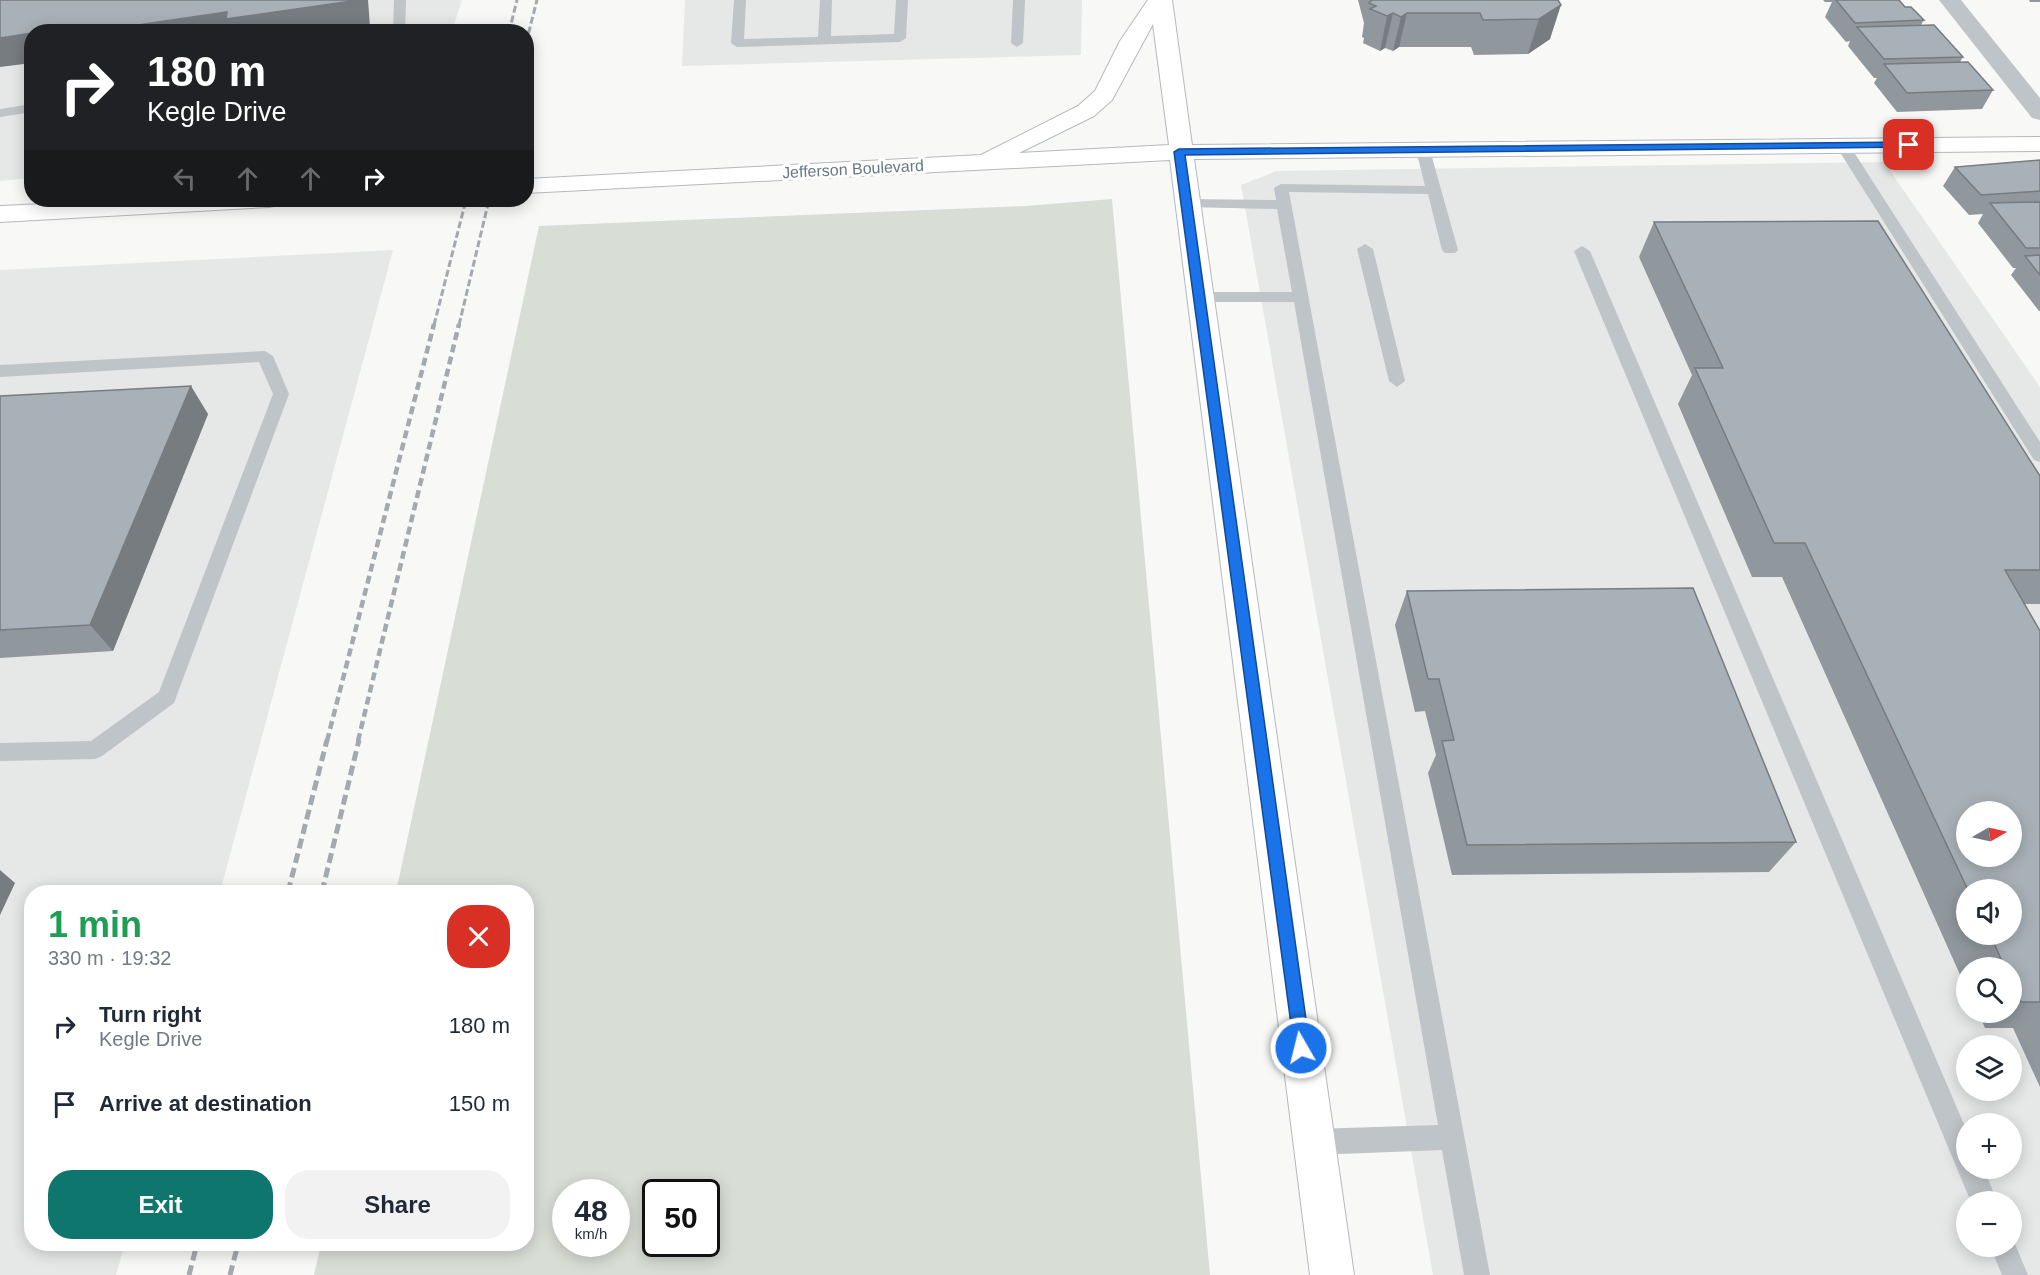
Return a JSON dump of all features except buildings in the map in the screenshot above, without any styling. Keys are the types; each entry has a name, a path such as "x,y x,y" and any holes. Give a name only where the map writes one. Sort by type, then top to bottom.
{"main road":[{"path":"1160,0 1332,1275"},
{"path":"981,163 1086,111 1096,102 1104,94 1120,67 1131,41 1160,0"},
{"name":"Jefferson Boulevard","path":"534,186 1179,152 2040,144"},
{"path":"0,214 134,207"}],"street":[{"path":"1950,0 2040,113"}],"lane":[{"path":"399,24 400,0"},
{"path":"740,0 737,43 900,38 902,0"},
{"path":"824,40 826,0"},
{"path":"1017,43 1019,0"},
{"path":"0,113 24,109"},
{"path":"1843,146 2040,456"},
{"path":"1423,150 1450,250"},
{"path":"1434,190 1281,188 1477,1275"},
{"path":"1186,203 1284,205"},
{"path":"1365,249 1397,381"},
{"path":"1582,251 1956,1134"},
{"path":"1199,297 1301,297"},
{"path":"0,371 265,357 281,394 167,698 95,750 0,752"},
{"path":"1314,1142 1451,1137"},
{"path":"2008,1257 2015,1275"}],"shaded area":[{"path":"0,0 462,0 454,24 24,24 24,179 0,181"},
{"path":"685,0 1082,0 1081,55 682,66"},
{"path":"1884,162 2040,387 2040,1275 1433,1275 1241,185 1277,171"},
{"path":"1112,199 1210,1275 314,1275 319,1251 534,1251 534,885 398,885 539,226 1026,206"},
{"path":"393,250 222,885 24,885 24,1251 123,1251 116,1275 0,1275 0,270"}],"railway":[{"path":"511,24 517,0"},
{"path":"531,24 537,0"},
{"path":"434,325 464,207"},
{"path":"459,325 487,207"},
{"path":"327,741 434,324"},
{"path":"358,741 459,324"},
{"path":"290,885 327,740"},
{"path":"324,885 359,740"},
{"path":"189,1275 195,1251"},
{"path":"230,1275 236,1251"}],"route":[{"path":"1301,1048 1179,152 1909,145"}]}
